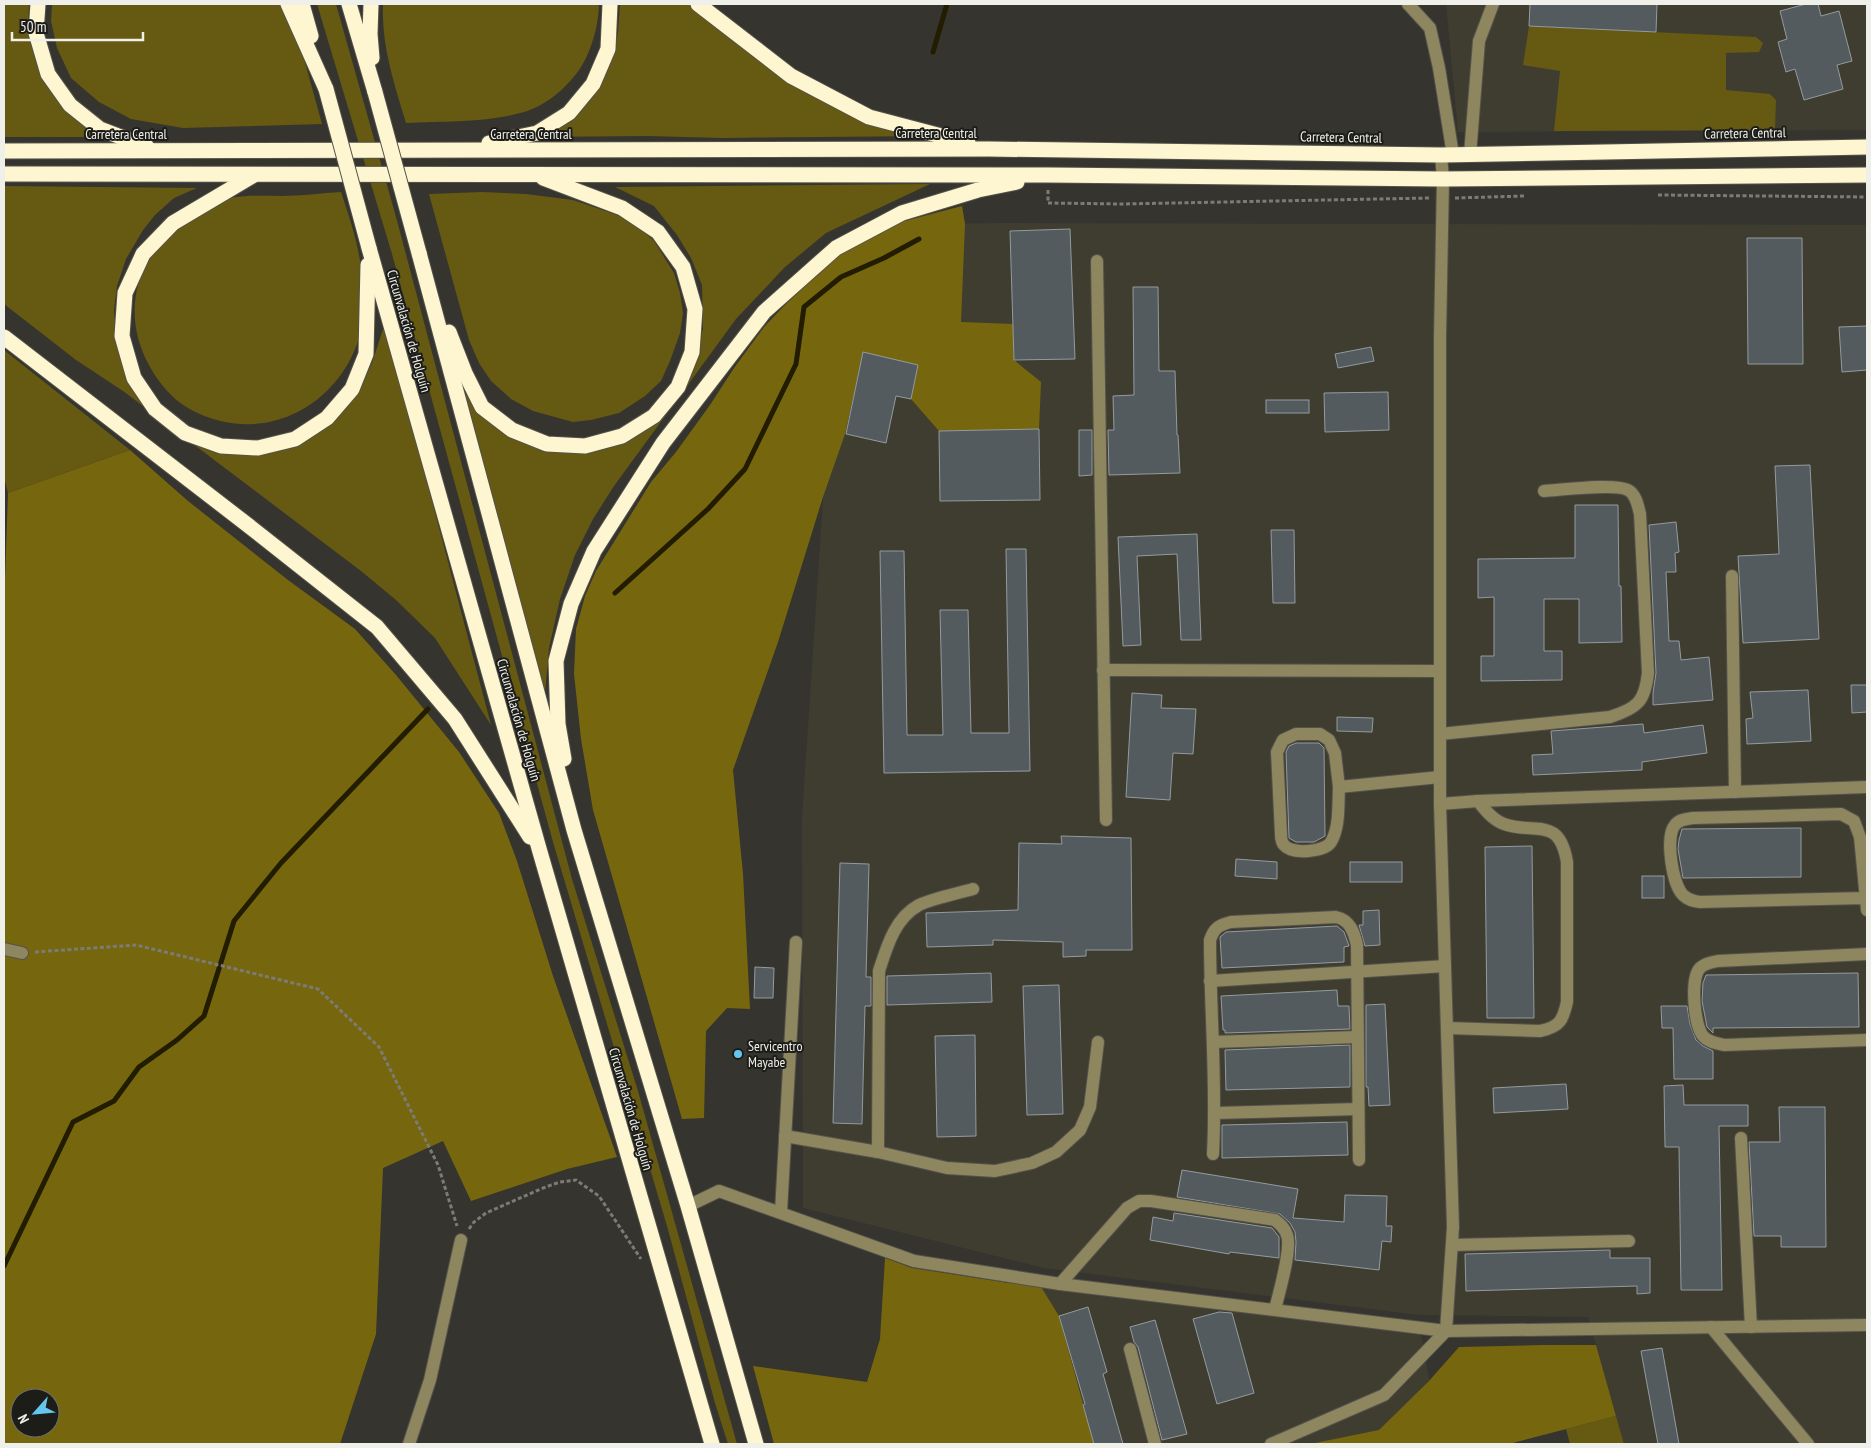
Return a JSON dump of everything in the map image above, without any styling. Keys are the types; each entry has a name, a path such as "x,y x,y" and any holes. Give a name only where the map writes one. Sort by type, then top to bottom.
{"highway":[{"path":"38,4 36,33 48,74 70,105 100,129 158,151"},
{"path":"288,4 326,89"},
{"name":"Circunvalación de Holguín","path":"302,4 368,248 540,852 712,1444"},
{"name":"Circunvalación de Holguín","path":"349,4 419,253 574,830 688,1206 756,1444"},
{"path":"371,4 370,34 375,92"},
{"path":"458,150 537,134 569,113 593,84 608,49 610,4"},
{"path":"698,4 792,76 870,117 989,149"},
{"name":"Carretera Central","path":"4,151 989,149 1447,155 1867,147"},
{"path":"4,174 1048,175 1443,179 1867,175"},
{"path":"255,174 172,223 143,254 125,293 122,336 134,378 155,409 185,433 221,446 258,448 295,439 327,418 352,389 366,354 368,248"},
{"path":"419,253 465,373 482,407 512,430 547,444 585,446 622,436 654,416 678,387 692,352 695,309 683,267 658,232 622,208 535,174"},
{"path":"574,830 558,724 556,661 571,604 594,551 663,443 764,312 836,248 902,213 978,190 1048,175"},
{"path":"4,337 250,526 377,627 455,719 540,852"}],"street":[{"path":"1271,1444 1384,1395 1446,1331 1453,1227 1440,804 1440,337 1443,179 1447,155 1439,68 1430,28 1408,4"},
{"path":"1470,154 1479,41 1493,4"},
{"path":"1097,261 1106,820"},
{"path":"1440,734 1610,717 1625,712 1639,704 1647,691 1648,672 1640,514 1636,499 1628,490 1612,487 1544,491"},
{"path":"1732,576 1735,792"},
{"path":"1103,670 1440,670"},
{"path":"1296,734 1320,734 1329,740 1335,754 1339,787 1335,832 1330,844 1318,850 1295,851 1286,847 1282,841 1281,834 1278,752 1283,740 1296,734"},
{"path":"1339,787 1440,777"},
{"path":"1440,804 1867,787"},
{"path":"1447,1028 1540,1031 1551,1028 1560,1022 1565,1014 1567,1002 1566,862 1561,840 1546,829 1512,827 1502,824 1494,819 1478,801"},
{"path":"1841,814 1854,821 1858,829 1866,904 1700,902 1689,900 1682,894 1673,878 1670,836 1674,825 1680,821 1693,818 1841,814"},
{"path":"878,1152 879,971 887,946 898,923 919,905 972,889"},
{"path":"1213,1154 1215,1113 1210,940 1213,933 1221,924 1231,922 1336,917 1342,918 1354,932 1356,945 1359,1160"},
{"path":"780,1212 796,942"},
{"path":"4,949 22,953"},
{"path":"1867,954 1718,960 1700,968 1695,977 1698,1028 1709,1041 1724,1045 1867,1040"},
{"path":"1210,981 1445,966"},
{"path":"1213,1042 1357,1037"},
{"path":"785,1136 878,1152 947,1168 995,1171 1032,1163 1056,1152 1080,1130 1090,1107 1098,1042"},
{"path":"1215,1113 1358,1109"},
{"path":"1741,1138 1751,1327"},
{"path":"688,1206 719,1191 914,1261 1060,1284 1446,1331 1867,1325"},
{"path":"1060,1284 1127,1208 1139,1201 1151,1201 1264,1217 1275,1220 1283,1226 1288,1237 1288,1249 1275,1309"},
{"path":"409,1444 430,1380 461,1240"},
{"path":"1452,1244 1628,1241"},
{"path":"1711,1327 1808,1444"},
{"path":"1130,1349 1155,1444"}],"path":[{"path":"22,953 136,945 318,989 379,1047 438,1164 461,1240"},
{"path":"461,1240 474,1222 486,1213 543,1188 560,1182 576,1180 599,1196 643,1262"}],"shaded area":[{"path":"4,4 29,4 28,31 40,69 111,137 4,137"},
{"path":"52,4 286,4 298,37 322,124 183,128 131,119 99,102 71,78 57,48 51,21"},
{"path":"317,4 336,4 396,217 572,879 638,1091 737,1444 728,1444 715,1403 667,1226 553,842 392,254"},
{"path":"383,4 598,4 599,6 597,26 589,52 581,67 560,91 543,104 510,116 465,121 406,123 386,49"},
{"path":"620,4 696,4 791,77 933,136 536,137 611,60 618,33"},
{"path":"1446,4 1867,4 1867,130 1458,132"},
{"path":"1529,26 1756,37 1763,43 1759,52 1726,53 1726,90 1770,94 1776,100 1775,130 1554,131 1560,71 1523,65"},
{"path":"930,184 826,233 785,267 736,319 614,486 593,519 575,555 560,599 549,648 545,693 466,397 467,391 547,445 619,438 685,383 703,329 702,285 691,258 677,235 654,206 615,187"},
{"path":"4,186 197,188 174,198 155,215 143,230 126,259 117,286 114,310 117,348 121,359 154,411 221,448 297,441 360,389 372,363 385,323 491,725 435,638 396,600 361,571 123,391 76,360 4,304"},
{"path":"341,192 354,232 359,257 363,284 364,313 354,351 340,376 321,397 298,412 272,421 245,424 216,420 188,408 176,400 161,384 150,367 143,353 135,324 136,294 139,280 145,266 162,239 169,231 210,205 225,199 249,196 288,196"},
{"path":"482,192 526,194 573,200 620,216 638,226 654,241 674,273 683,313 680,333 661,381 645,396 619,413 573,422 533,411 511,399 491,381 479,363 469,340 429,194"},
{"path":"962,206 965,224 961,322 1013,324 1014,360 1041,382 1039,429 939,431 911,399 918,365 863,353 845,434 823,497 778,642 733,770 743,874 750,1009 727,1008 706,1031 704,1118 682,1119 593,810 581,739 574,674 576,629 585,596 596,571 651,482 676,452 764,327 784,306 839,254 897,223"},
{"path":"939,224 1867,225 1867,1444 1624,1444 1588,1317 1419,1315 1044,1268 803,1208 802,817 836,304"},
{"path":"4,350 130,450 8,493 4,477"},
{"path":"130,450 188,501 288,580 355,629 396,675 459,752 499,813 517,861 553,976 617,1157 567,1169 471,1201 443,1141 383,1168 376,1334 340,1444 4,1444 4,609 8,493"},
{"path":"885,1258 912,1268 1009,1283 1038,1282 1059,1316 1094,1444 774,1444 753,1366 867,1382 880,1339"},
{"path":"1038,1282 1420,1330 1441,1444 1082,1444"},
{"path":"1596,1345 1616,1416 1509,1444 1310,1444 1379,1430 1429,1381 1459,1347"},
{"path":"1616,1416 1624,1444 1570,1444 1566,1429"}],"building":[{"path":"1530,4 1657,4 1656,32 1529,26"},
{"path":"1806,4 1818,4 1821,16 1839,11 1852,61 1837,65 1843,89 1804,100 1795,69 1786,72 1778,42 1787,39 1780,11"},
{"path":"1070,229 1075,359 1014,360 1010,231"},
{"path":"1747,238 1802,238 1803,364 1748,364"},
{"path":"1133,287 1158,287 1159,371 1175,371 1180,473 1109,475 1108,430 1114,430 1113,396 1134,395"},
{"path":"1867,326 1867,370 1842,372 1839,327"},
{"path":"1371,347 1374,361 1338,368 1335,354"},
{"path":"863,352 918,365 911,399 896,396 886,443 846,434"},
{"path":"1388,392 1389,430 1325,432 1324,393"},
{"path":"1266,400 1309,400 1309,413 1266,413"},
{"path":"1039,429 1040,500 940,501 939,431"},
{"path":"1079,430 1092,430 1092,475 1079,476"},
{"path":"1810,465 1819,639 1743,643 1738,556 1779,554 1775,466"},
{"path":"1575,505 1618,505 1622,642 1579,643 1579,599 1544,599 1544,651 1562,651 1562,680 1481,681 1481,656 1494,656 1494,597 1478,598 1478,559 1575,558"},
{"path":"1676,522 1679,552 1675,553 1676,572 1666,572 1669,641 1679,641 1681,660 1709,657 1713,700 1653,705 1656,673 1649,525"},
{"path":"1271,530 1294,530 1295,603 1273,603"},
{"path":"1197,534 1201,640 1181,640 1177,554 1137,556 1141,645 1123,646 1118,537"},
{"path":"1006,549 1026,549 1030,771 884,773 880,551 904,551 907,735 943,735 940,610 968,610 971,733 1009,733"},
{"path":"1851,685 1867,685 1867,712 1852,713"},
{"path":"1808,690 1811,741 1747,744 1746,719 1753,718 1750,692"},
{"path":"1132,693 1162,695 1161,708 1196,709 1193,754 1173,753 1170,800 1126,797"},
{"path":"1337,717 1373,718 1372,732 1337,731"},
{"path":"1643,724 1644,733 1703,725 1707,753 1642,762 1642,770 1533,775 1532,755 1553,754 1551,731"},
{"path":"1296,743 1319,743 1324,748 1325,836 1314,842 1296,842 1289,838 1286,752 1289,746"},
{"path":"1801,828 1801,877 1683,878 1678,849 1682,829"},
{"path":"1061,836 1131,838 1132,950 1086,950 1086,956 1063,957 1063,942 993,940 993,945 927,947 926,913 1018,910 1019,843 1062,844"},
{"path":"1532,846 1534,1018 1487,1018 1485,847"},
{"path":"1236,859 1277,862 1277,879 1235,876"},
{"path":"1350,862 1402,862 1402,882 1350,882"},
{"path":"840,863 869,864 866,977 871,977 871,1006 865,1006 862,1124 833,1123"},
{"path":"1642,876 1664,876 1664,898 1642,898"},
{"path":"1379,910 1380,945 1365,946 1359,925 1363,925 1363,911"},
{"path":"1337,926 1344,932 1349,946 1344,947 1344,962 1222,968 1220,937 1226,932"},
{"path":"755,967 774,968 773,998 754,998"},
{"path":"991,973 992,1002 887,1005 887,976"},
{"path":"1858,973 1859,1027 1713,1028 1713,1033 1707,1027 1702,1001 1703,983 1706,975"},
{"path":"1059,985 1063,1114 1027,1115 1023,986"},
{"path":"1337,990 1338,1006 1349,1006 1350,1029 1225,1033 1225,1030 1223,1030 1221,996"},
{"path":"1385,1004 1390,1105 1369,1106 1368,1087 1366,1087 1366,1005"},
{"path":"1661,1006 1687,1006 1690,1024 1696,1040 1713,1051 1713,1079 1674,1079 1673,1028 1662,1028"},
{"path":"975,1035 976,1136 937,1137 935,1036"},
{"path":"1350,1045 1350,1087 1226,1090 1225,1050"},
{"path":"1566,1084 1568,1109 1494,1113 1493,1088"},
{"path":"1683,1085 1684,1105 1748,1105 1748,1126 1719,1126 1722,1290 1681,1290 1679,1147 1665,1147 1664,1086"},
{"path":"1779,1107 1825,1107 1826,1247 1781,1247 1781,1236 1754,1236 1749,1142 1780,1142"},
{"path":"1347,1122 1348,1155 1222,1158 1222,1125"},
{"path":"1182,1170 1298,1189 1293,1218 1344,1222 1345,1195 1387,1196 1386,1226 1392,1226 1391,1242 1382,1241 1379,1270 1295,1260 1295,1232 1290,1223 1280,1214 1177,1197"},
{"path":"1174,1213 1272,1228 1279,1237 1279,1258 1230,1252 1229,1254 1150,1240 1153,1217 1173,1221"},
{"path":"1610,1250 1610,1258 1650,1258 1650,1293 1637,1294 1637,1286 1466,1291 1465,1254"},
{"path":"1088,1307 1107,1372 1103,1374 1123,1444 1094,1444 1083,1405 1085,1404 1059,1316"},
{"path":"1219,1312 1232,1313 1254,1393 1217,1404 1193,1319"},
{"path":"1155,1320 1187,1434 1162,1440 1138,1347 1134,1342 1130,1327"},
{"path":"1662,1348 1679,1444 1658,1444 1641,1351"}],"waterway":[{"path":"933,52 947,4"},
{"path":"615,593 708,509 745,469 796,364 804,307 841,277 884,258 919,239"},
{"path":"4,1266 73,1122 114,1101 139,1067 177,1040 204,1016 234,921 281,863 428,709"}],"place":[{"name":"Servicentro Mayabe","path":"738,1054"}]}
